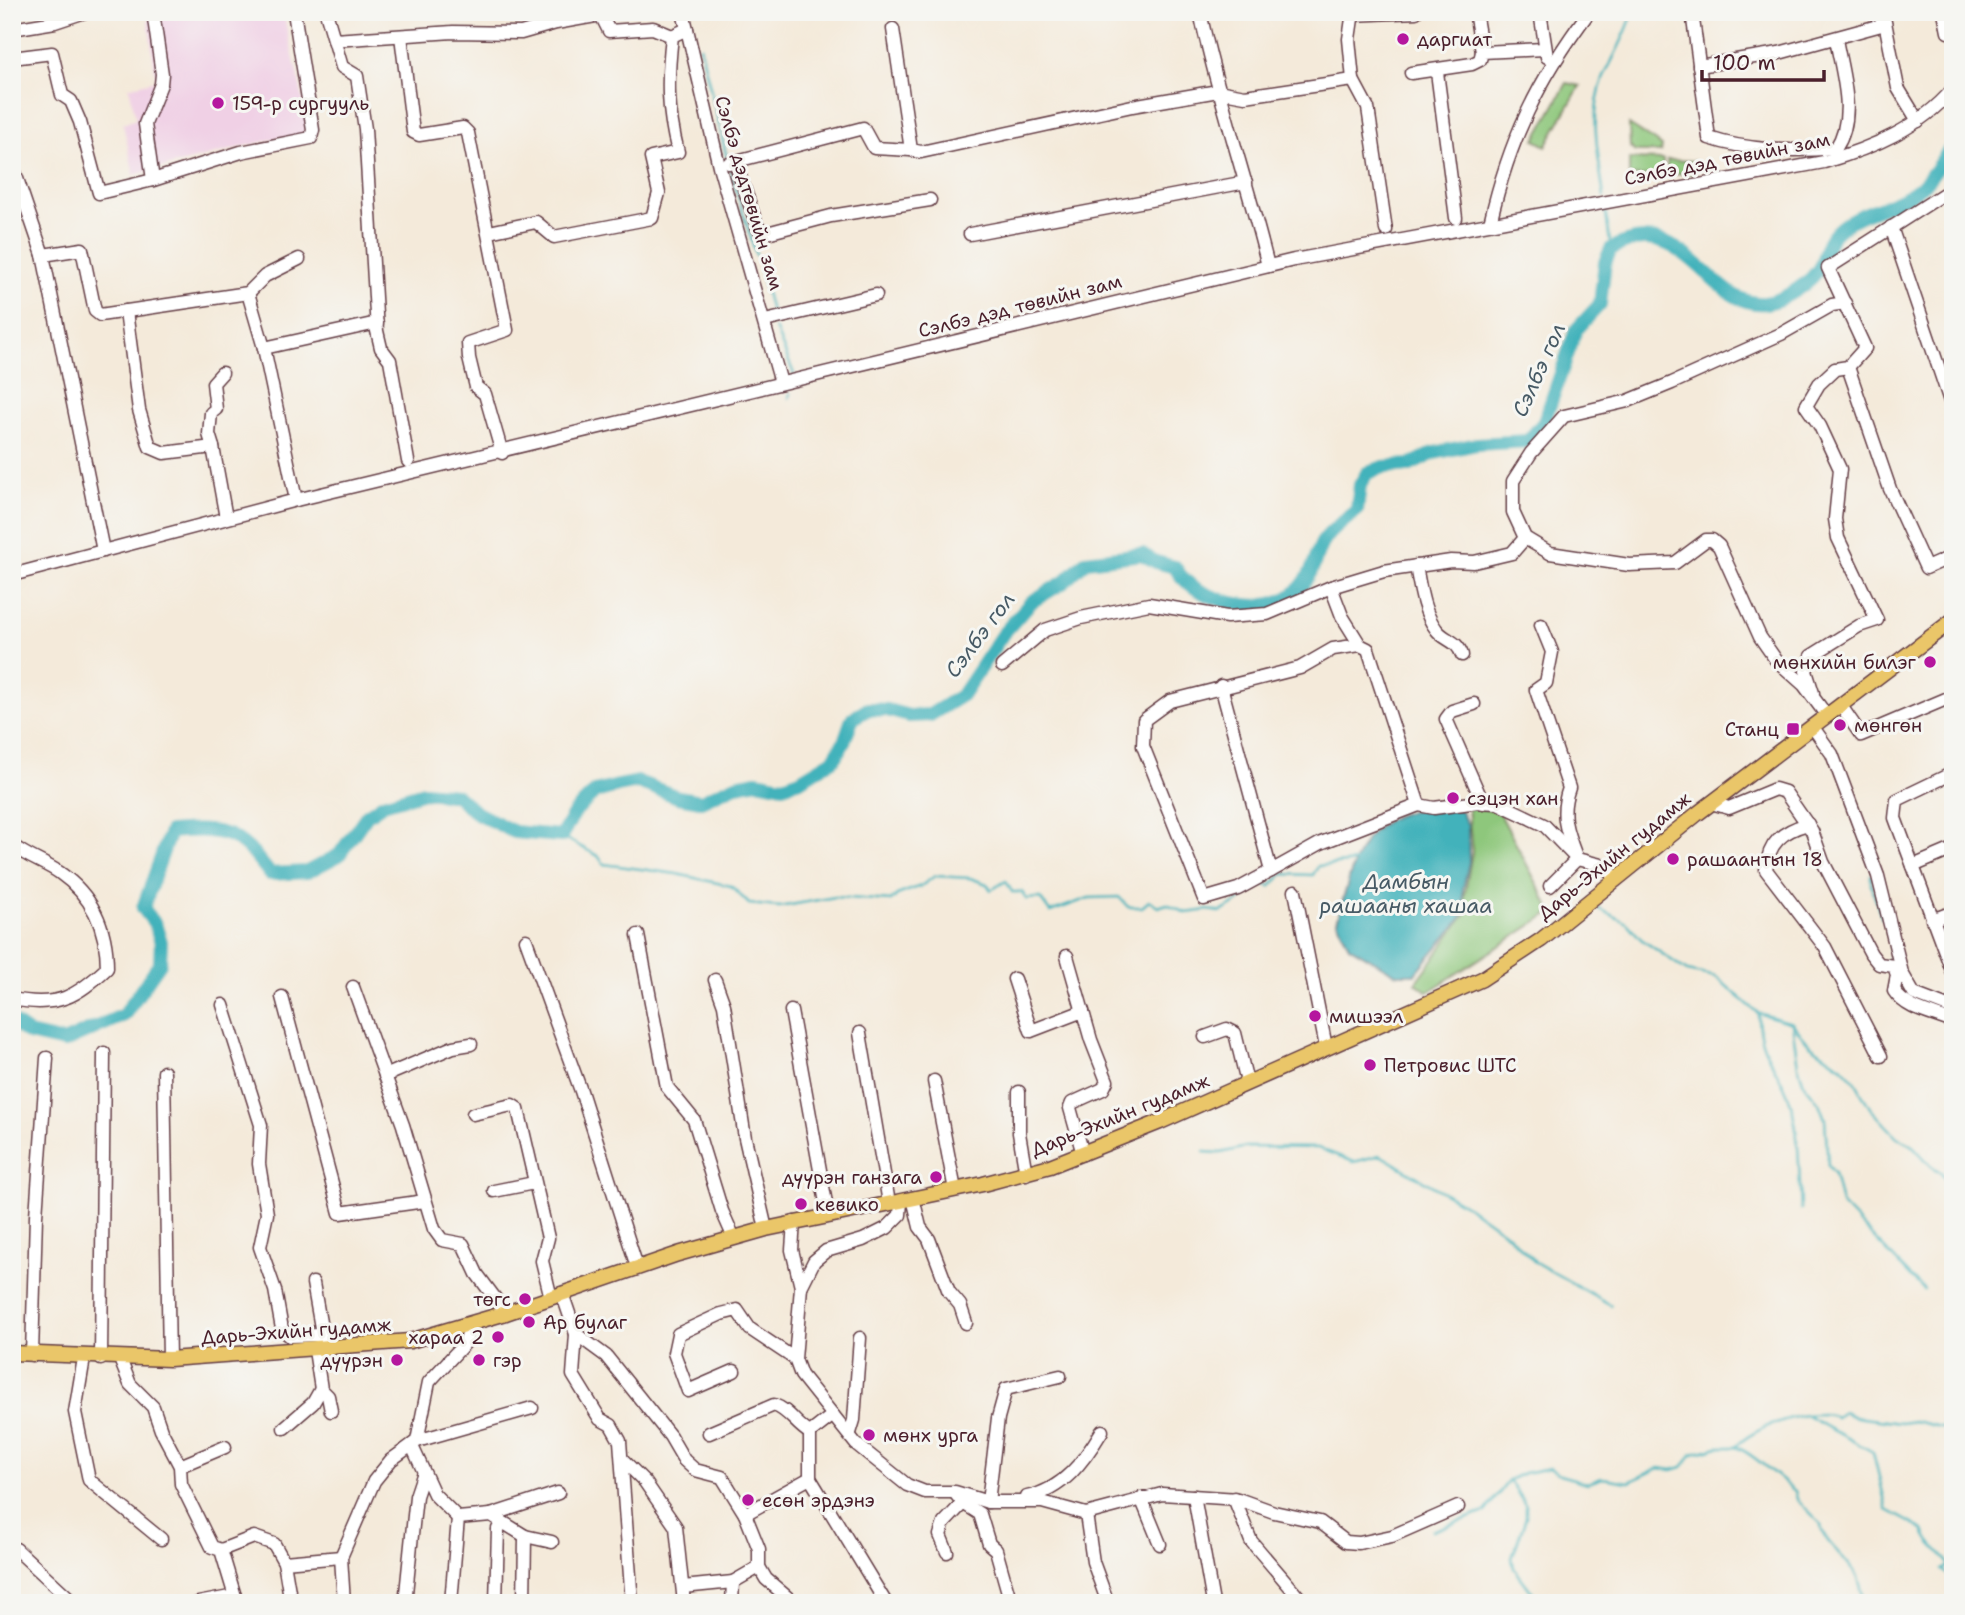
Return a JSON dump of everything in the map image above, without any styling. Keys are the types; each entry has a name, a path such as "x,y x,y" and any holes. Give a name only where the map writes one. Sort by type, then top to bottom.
{"main road":[{"name":"Дарь-Эхийн гудамж","path":"12,1353 101,1359 169,1359 410,1341 506,1313 637,1267 766,1229 1026,1174 1083,1154 1482,979 1541,940 1711,803 1953,620"}],"street":[{"path":"12,29 55,22 85,12"},
{"path":"153,12 162,74 161,84 145,124 153,180"},
{"path":"12,58 52,53 62,95 71,102 79,122 99,193 153,180 241,152 311,138 313,131 294,12"},
{"path":"326,12 342,67 357,76 365,129 377,323 381,348 390,360 408,461"},
{"name":"Сэлбэ дэдтөвийн зам","path":"683,12 719,166 781,383"},
{"path":"1200,12 1217,91 1246,182 1268,266"},
{"path":"1386,230 1368,107 1353,80 1349,39 1353,14 1416,12"},
{"path":"1411,73 1437,72 1480,60 1482,52 1475,12"},
{"path":"1540,12 1550,66"},
{"path":"1490,223 1513,141 1550,66 1589,12"},
{"path":"1692,12 1709,138 1731,146 1815,150 1836,148 1845,134 1848,112 1836,39"},
{"path":"1944,12 1948,32"},
{"path":"334,40 467,32 521,33 555,23 601,15 609,31 653,29 672,36 687,29"},
{"path":"1699,66 1779,54 1836,39 1837,36 1884,18 1898,88 1918,121"},
{"path":"893,29 911,150"},
{"path":"401,36 412,132 419,135 463,128 468,133 507,330 468,343 469,358 477,387 485,394 502,453"},
{"path":"489,232 536,222 554,237 652,218 659,193 651,158 678,152 667,105 672,36"},
{"path":"1482,52 1545,49"},
{"path":"1437,72 1456,218"},
{"path":"719,166 863,128 874,148 936,150 1132,106 1217,91 1245,96 1353,80"},
{"name":"Сэлбэ дэд төвийн зам","path":"12,575 296,500 502,453 1268,266 1824,162 1864,149 1918,121 1953,89"},
{"path":"735,162 758,228 767,233 831,216 929,200"},
{"path":"12,164 43,256 103,551"},
{"path":"970,234 1246,182"},
{"path":"1816,700 1806,671 1811,656 1859,626 1877,620 1838,538 1835,519 1840,469 1820,426 1806,406 1819,384 1835,369 1848,367 1865,348 1828,268 1953,188"},
{"path":"1891,227 1953,410"},
{"path":"43,256 82,249 96,313 102,315 248,293 265,276 299,259"},
{"path":"248,293 264,348 296,500"},
{"path":"765,321 876,295"},
{"path":"1827,716 1816,700 1776,660 1760,637 1719,546 1712,540 1706,540 1675,563 1629,565 1550,553 1525,538 1513,512 1513,481 1531,453 1561,418 1628,401 1781,334 1832,305 1846,303"},
{"path":"126,311 139,410 150,447 164,453 213,447"},
{"path":"264,348 377,323"},
{"path":"1848,367 1890,489 1926,568 1953,556"},
{"path":"222,373 213,383 216,409 212,413 209,434 226,518"},
{"path":"1002,666 1045,630 1081,618 1149,604 1227,617 1267,614 1331,587 1384,571 1474,562 1513,553 1525,538"},
{"path":"1416,566 1421,595 1432,623 1446,638 1453,640 1462,655"},
{"path":"1331,587 1342,615 1360,645 1368,649 1419,805"},
{"path":"1541,625 1552,652 1546,683 1536,690 1569,788 1562,807 1566,830 1577,859"},
{"path":"1360,645 1333,649 1300,668 1170,701 1144,720 1143,746 1204,899 1238,889 1321,843 1419,805 1434,808 1498,803 1544,825 1577,859 1605,866 1616,879"},
{"path":"1221,686 1272,871"},
{"path":"1841,706 1861,735 1953,695"},
{"path":"1474,704 1452,711 1446,719 1483,803"},
{"path":"1812,726 1832,754 1859,833 1878,876 1902,973 1914,993 1953,1009"},
{"path":"1953,773 1897,800 1895,818 1953,973"},
{"path":"1711,803 1729,808 1740,806 1775,789 1786,792 1808,824 1823,862 1871,954 1879,964 1894,965 1897,975 1894,991 1898,998 1933,1016 1953,1022"},
{"path":"1808,824 1777,838 1769,848 1766,870 1825,947 1881,1056"},
{"path":"12,845 28,858 58,871 90,905 104,928 107,968 84,990 62,999 44,1002 12,999"},
{"path":"1913,866 1953,849"},
{"path":"1550,886 1577,859"},
{"path":"1295,891 1326,1047"},
{"path":"1932,920 1953,912"},
{"path":"638,935 667,1087 694,1120 722,1211 734,1238"},
{"path":"526,940 581,1091 637,1267"},
{"path":"1067,956 1107,1081 1103,1089 1072,1103 1070,1108 1083,1154"},
{"path":"1014,979 1031,1031 1083,1011"},
{"path":"715,980 724,1005 746,1138 766,1229"},
{"path":"353,987 438,1236 448,1243 463,1244 477,1274 506,1313"},
{"path":"282,998 340,1213 425,1201"},
{"path":"223,1004 261,1125 260,1164 267,1214 260,1247 275,1290 282,1329 290,1336 314,1333 321,1346"},
{"path":"791,1011 828,1214"},
{"path":"1205,1037 1227,1029 1235,1033 1247,1082"},
{"path":"860,1033 901,1201 900,1215 887,1227 819,1256 809,1268 801,1287 795,1359 801,1375 832,1415 850,1433 856,1444 907,1485 925,1492 988,1502 1042,1502 1086,1514 1107,1511 1141,1497 1162,1494 1234,1498 1274,1512 1320,1522 1346,1542 1359,1543 1392,1536 1458,1507"},
{"path":"385,1076 453,1047 471,1044"},
{"path":"101,1359 104,1053"},
{"path":"32,1354 36,1216 47,1058"},
{"path":"164,1072 169,1359"},
{"path":"934,1081 955,1190"},
{"path":"1019,1091 1019,1133 1026,1174"},
{"path":"473,1114 516,1106 548,1238 542,1261 576,1334 606,1356 670,1436 684,1460 695,1470 722,1478 745,1514 759,1549 759,1567 766,1578 794,1603"},
{"path":"494,1191 534,1183"},
{"path":"901,1201 929,1239 949,1292 960,1305 966,1323"},
{"path":"794,1222 792,1250 801,1287"},
{"path":"284,1428 313,1403 321,1389 321,1346 313,1283"},
{"path":"734,1371 688,1391 674,1353 678,1334 737,1310 750,1329 795,1359"},
{"path":"451,1603 458,1518 434,1494 423,1475 415,1444 429,1381 465,1343 471,1324"},
{"path":"576,1334 573,1375 600,1419 617,1432 622,1459 632,1603"},
{"path":"850,1433 854,1420 860,1338"},
{"path":"84,1358 75,1412 89,1480 161,1539"},
{"path":"120,1359 130,1384 153,1406 161,1430 180,1466 181,1484 212,1547 220,1550 244,1539 266,1539 280,1552 284,1562 291,1603"},
{"path":"988,1502 998,1418 1006,1389 1060,1376"},
{"path":"321,1389 328,1396 331,1411"},
{"path":"709,1433 774,1405 784,1408 801,1428 810,1433"},
{"path":"344,1603 341,1557 374,1481 391,1460 415,1444 532,1408"},
{"path":"810,1433 832,1415"},
{"path":"1017,1503 1047,1492 1073,1472 1102,1431"},
{"path":"810,1433 810,1478 844,1539 886,1603"},
{"path":"180,1466 225,1447"},
{"path":"622,1459 645,1482 676,1527 684,1603"},
{"path":"405,1603 416,1496 423,1475"},
{"path":"745,1514 810,1478"},
{"path":"458,1518 491,1515 558,1493"},
{"path":"1194,1496 1213,1603"},
{"path":"1141,1497 1160,1544"},
{"path":"947,1552 940,1535 959,1498"},
{"path":"959,1498 980,1514 989,1544 996,1550 1011,1603"},
{"path":"1234,1498 1251,1541 1304,1603"},
{"path":"1086,1514 1093,1562 1108,1603"},
{"path":"491,1515 525,1536 552,1542"},
{"path":"496,1603 498,1529 502,1523"},
{"path":"524,1603 525,1536"},
{"path":"17,1548 70,1599"},
{"path":"198,1603 236,1599 220,1550"},
{"path":"284,1562 341,1557"},
{"path":"683,1587 733,1582 759,1567"},
{"path":"733,1582 736,1601"}],"shaded area":[{"name":"159-р сургууль","path":"169,12 283,12 311,134 283,142 281,137 134,175 123,124 136,119 129,87 156,80 148,20"}],"green space":[{"path":"1567,83 1580,86 1546,146 1535,140"},
{"path":"1629,125 1662,146 1661,152 1635,152 1630,147"},
{"path":"1629,159 1663,160 1663,177 1629,176"},
{"path":"1667,160 1695,161 1695,174 1667,173"},
{"path":"1468,808 1498,810 1552,912 1428,992 1416,983 1469,909 1464,899 1472,852"}],"water":[{"name":"Дамбын рашааны хашаа","path":"1417,810 1460,810 1468,825 1469,862 1463,889 1464,909 1461,919 1415,974 1396,974 1349,946 1337,921 1352,869 1367,839 1378,827 1392,818"}],"waterway":[{"path":"1604,197 1596,137 1599,91 1633,12"},
{"path":"700,46 727,158"},
{"name":"Сэлбэ гол","path":"12,1022 29,1034 64,1042 124,1015 160,963 161,942 155,924 143,908 170,832 204,831 228,835 248,848 270,874 307,872 339,855 367,815 383,804 424,792 456,795 475,812 514,832 561,836 575,812 595,792 638,782 678,797 701,801 736,785 757,781 783,786 800,780 833,760 844,742 852,719 868,709 887,710 909,716 930,715 962,695 1002,635 1031,602 1064,582 1086,561 1142,554 1156,562 1175,567 1183,579 1195,588 1222,600 1260,606 1283,600 1303,585 1325,538 1357,510 1360,485 1367,473 1383,467 1410,465 1434,453 1477,444 1528,441 1544,422 1576,330 1600,304 1605,262 1611,249 1637,240 1659,241 1678,249 1729,292 1746,301 1765,303 1780,299 1797,290 1817,271 1836,232 1853,219 1902,199 1918,189 1953,146"},
{"path":"730,170 756,255"},
{"path":"1605,207 1611,249"},
{"path":"761,272 772,316"},
{"path":"775,328 794,374"},
{"path":"789,398 790,394"},
{"path":"561,836 598,856 604,864 677,874 731,886 749,904 779,907 835,897 891,901 897,895 921,886 935,876 970,878 987,884 991,890 1006,881 1012,892 1022,892 1026,899 1040,898 1050,912 1089,898 1119,897 1128,907 1142,907 1149,901 1158,907 1167,904 1186,913 1208,910 1219,912 1265,884 1270,887 1283,874 1313,875 1318,866 1356,862 1357,865"},
{"path":"1871,875 1871,885 1882,918"},
{"path":"1596,907 1627,923 1641,939 1687,971 1716,977 1758,1013 1792,1023 1809,1044 1841,1066 1855,1081 1870,1108 1897,1137 1912,1145 1935,1170 1941,1172 1953,1193"},
{"path":"1886,961 1890,959 1890,948"},
{"path":"1758,1015 1761,1040 1790,1101 1796,1126 1801,1209"},
{"path":"1792,1023 1798,1066 1804,1084 1819,1103 1825,1119 1828,1165 1834,1173 1841,1204 1924,1290"},
{"path":"1204,1152 1221,1153 1246,1147 1318,1148 1354,1162 1380,1155 1470,1208 1508,1235 1535,1262 1611,1305"},
{"path":"1432,1531 1485,1512 1509,1480 1524,1473 1550,1468 1563,1476 1588,1483 1602,1478 1629,1482 1659,1468 1672,1470 1682,1467 1693,1454 1718,1447 1736,1447 1755,1432 1798,1416 1826,1414 1836,1417 1843,1412 1855,1417 1901,1423 1914,1421 1953,1430"},
{"path":"1807,1416 1873,1452 1887,1510 1924,1530 1949,1566 1942,1570 1953,1578"},
{"path":"1736,1447 1795,1491 1797,1499 1821,1524 1830,1544 1853,1569 1865,1603"},
{"path":"1509,1480 1526,1506 1526,1517 1512,1558 1514,1568 1540,1603"}],"place":[{"name":"даргиат","path":"1403,39"},
{"name":"159-р сургууль","path":"218,103"},
{"name":"мөнхийн билэг","path":"1930,662"},
{"name":"мөнгөн","path":"1840,725"},
{"name":"Станц","path":"1793,729"},
{"name":"сэцэн хан","path":"1453,798"},
{"name":"рашаантын 18","path":"1673,859"},
{"name":"мишээл","path":"1315,1016"},
{"name":"Петровис ШТС","path":"1370,1065"},
{"name":"дүүрэн ганзага","path":"936,1177"},
{"name":"кевико","path":"801,1204"},
{"name":"төгс","path":"525,1299"},
{"name":"Ар булаг","path":"529,1322"},
{"name":"хараа 2","path":"498,1337"},
{"name":"дүүрэн","path":"397,1360"},
{"name":"гэр","path":"479,1360"},
{"name":"мөнх урга","path":"869,1435"},
{"name":"есөн эрдэнэ","path":"748,1500"}]}
